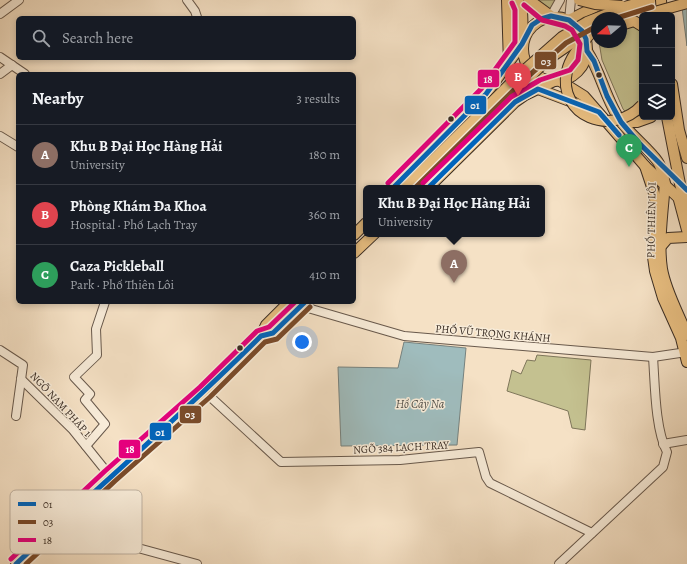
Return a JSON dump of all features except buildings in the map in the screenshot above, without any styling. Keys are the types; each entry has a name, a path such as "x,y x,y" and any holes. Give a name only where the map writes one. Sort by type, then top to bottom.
{"main road":[{"path":"507,0 509,64"},
{"path":"518,0 522,9 522,44 524,59 531,71 539,77 557,81"},
{"path":"529,0 551,16"},
{"path":"579,0 595,4 628,6"},
{"path":"408,185 519,75 562,37 587,22 628,6 650,0 652,12"},
{"path":"661,0 662,12"},
{"path":"570,20 607,1"},
{"path":"654,12 687,3"},
{"path":"396,185 486,94 509,64 522,44 526,34 532,26 541,19 551,16 570,20 582,31 587,49"},
{"path":"627,21 639,17"},
{"path":"627,23 634,22 639,24"},
{"path":"418,185 547,60 569,44 591,35"},
{"path":"591,37 573,57 567,69 566,83 573,103 586,116 606,122 624,119 639,108"},
{"path":"431,185 515,102 538,89 576,74 581,68 591,41"},
{"name":"PHỐ THIÊN LÔI","path":"587,49 594,62 607,96 621,122 657,161 664,183 661,254 665,280 687,336"},
{"path":"496,80 506,82 512,86 516,95 515,102"},
{"name":"PHỐ THIÊN LÔI","path":"557,81 584,96 645,166 654,193 657,212 653,257 654,271 662,298 679,333 686,352 687,362"},
{"path":"538,89 599,112"},
{"path":"675,104 679,130 687,158"},
{"path":"621,122 637,122 643,120"},
{"path":"668,120 683,187 687,230"},
{"path":"657,161 683,187"},
{"path":"645,166 684,203"},
{"path":"356,251 371,237"},
{"path":"662,245 668,238 687,237"},
{"path":"95,490 205,392 261,336 266,325 287,304"},
{"path":"261,336 273,333 303,304"},
{"path":"16,564 27,554"}],"street":[{"path":"0,14 19,0"},
{"path":"187,0 197,16"},
{"path":"551,16 560,0"},
{"path":"570,20 571,0"},
{"path":"593,0 607,1"},
{"path":"0,57 22,72"},
{"path":"0,74 12,65"},
{"path":"0,136 16,145"},
{"path":"86,446 105,424 85,400 90,394 74,377 97,355 96,328 105,304"},
{"name":"PHỐ VŨ TRỌNG KHÁNH","path":"303,304 404,336 653,357 686,352"},
{"name":"NGÕ NAM PHÁP 1","path":"0,350 22,365 21,379 73,430 110,476"},
{"path":"560,564 662,467 667,452 663,444 656,399 653,357"},
{"path":"16,416 21,379"},
{"name":"NGÕ 384 LẠCH TRAY","path":"205,392 281,462 400,460 479,452 486,477 490,483 592,533"},
{"path":"663,444 687,440"},
{"path":"142,549 197,564"}],"shaded area":[{"path":"530,0 558,0 552,8 546,11"},
{"path":"627,18 639,19 639,116 631,116 623,109 602,60 600,48 627,48"},
{"path":"537,355 591,360 585,430 572,428 568,411 507,391 512,370 521,374 527,360 535,361"}],"water":[{"path":"681,0 687,0 687,46"},
{"name":"Hồ Cây Na","path":"404,342 466,348 457,445 341,446 338,367 398,368"}],"transit line":[{"name":"18","path":"388,183 481,89 515,42 515,10 512,3"},
{"name":"18","path":"423,183 511,97 540,80 570,70 578,60 580,44 572,30 565,26 542,20 524,5"},
{"name":"03","path":"627,15 652,7"},
{"name":"01","path":"396,185 486,94 522,44 532,25 541,19 551,16 569,20 582,31 586,39 587,51 594,61 607,96 621,122 639,143 687,190"},
{"name":"03","path":"418,185 524,80 566,43 591,29"},
{"name":"01","path":"431,185 515,102 538,89 599,112 619,135"},
{"name":"18","path":"85,490 200,387 257,331 269,327 293,304"},
{"name":"01","path":"97,490 261,336 273,333 303,304"},
{"name":"03","path":"105,490 210,397 265,342 277,339 310,307"},
{"name":"18","path":"11,559 16,554"},
{"name":"01","path":"16,564 27,554"},
{"name":"03","path":"26,564 37,554"}],"place":[{"name":"Phòng Khám Đa Khoa","path":"518,96"},
{"name":"Caza Pickleball","path":"629,167"},
{"name":"Khu B Đại Học Hàng Hải","path":"454,283"}]}
